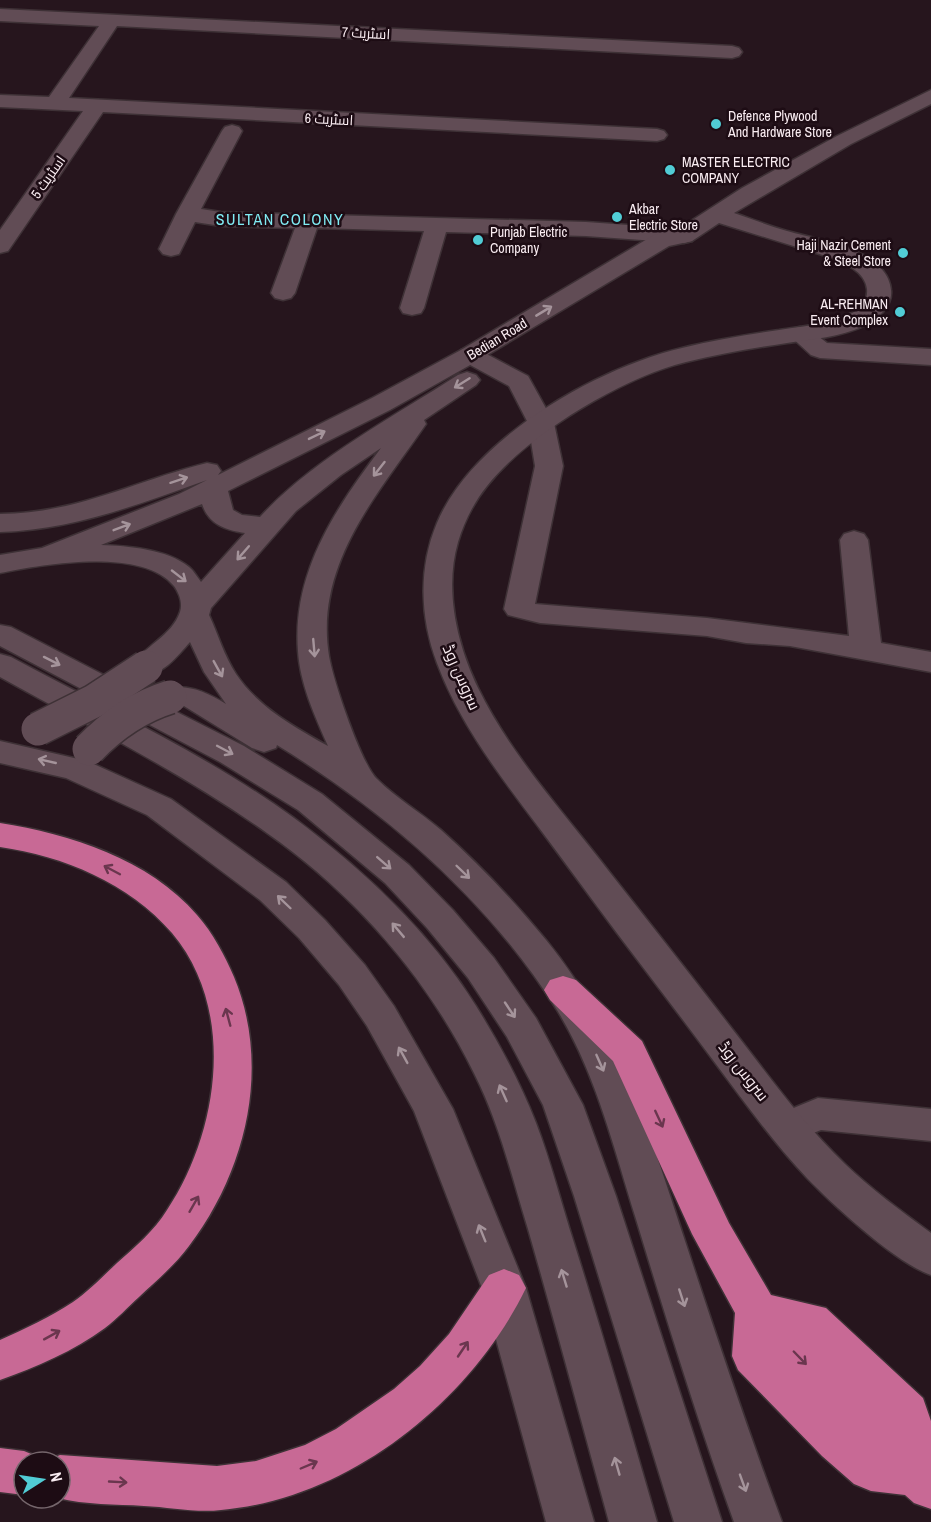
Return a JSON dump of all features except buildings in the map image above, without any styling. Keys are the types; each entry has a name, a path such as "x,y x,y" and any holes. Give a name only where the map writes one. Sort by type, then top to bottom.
{"highway":[{"path":"0,835 30,839 110,868 148,890 186,925 210,960 225,1003 233,1036 234,1060 232,1102 220,1148 204,1186 182,1224 152,1258 90,1314 19,1353 0,1360"},
{"path":"563,990 628,1052 713,1234 757,1311 754,1356 838,1441 871,1469 923,1481 907,1413 810,1322 757,1311"},
{"path":"72,1479 222,1488 262,1482 309,1466 343,1449 381,1425 425,1392 460,1355 504,1288"}],"main road":[{"name":"اسٹریٹ 7","path":"0,15 111,21 187,16 732,52"},
{"path":"55,104 111,21"},
{"path":"187,214 221,219 586,230 684,236 716,214 844,140 931,96"},
{"name":"اسٹریٹ 6","path":"0,101 96,108 657,135"},
{"name":"اسٹریٹ 5","path":"0,246 96,108"},
{"path":"171,249 187,214 232,131"},
{"name":"سروس روڈ","path":"716,214 778,236 840,253 858,262 878,282 880,292 877,303 870,312 853,323 716,348 651,365 619,377 541,423 513,443 488,466 468,490 452,518 443,547 439,576 439,606 452,663 480,717 515,770 599,883 788,1127 821,1165 870,1210 931,1257"},
{"path":"283,293 308,222"},
{"path":"412,308 437,225"},
{"path":"0,740 38,729 97,700 146,667 173,643 195,610 286,505 331,469 427,406 480,361 681,247 684,236"},
{"path":"800,334 820,350 931,357"},
{"path":"480,361 519,381 541,423 549,466 519,609 540,614 707,627 746,634 790,637 931,662"},
{"name":"Bedian Road","path":"48,556 150,516 243,475 279,453 381,404 480,361"},
{"path":"361,784 322,688 313,651 313,612 325,563 349,513 365,487 427,406"},
{"path":"0,523 27,522 89,509 242,458 279,453"},
{"path":"214,488 214,504 225,519 241,524 267,526"},
{"path":"854,540 866,649"},
{"path":"4,561 48,556 109,554 149,560 165,566 184,580 192,591 195,610 218,670 236,695 271,728 361,784 431,841 498,906 563,990 583,1025 629,1135 737,1467 758,1522"},
{"path":"0,634 232,754 310,802 397,874 440,918 481,968 522,1028 563,1105 595,1196 698,1522"},
{"path":"0,664 208,778 281,826 343,876 386,916 427,965 462,1015 494,1072 516,1123 569,1296 633,1522"},
{"path":"240,866 241,847 234,841 173,800 93,760 89,755 89,749 145,706 170,697 182,696 193,698 276,749 321,758"},
{"path":"0,752 75,769 159,807 273,891 312,929 352,975 381,1016 433,1109 504,1288 570,1522"},
{"path":"788,1127 818,1114 931,1125"}],"place":[{"name":"Defence Plywood And Hardware Store","path":"716,124"},
{"name":"MASTER ELECTRIC COMPANY","path":"670,170"},
{"name":"Akbar Electric Store","path":"617,217"},
{"name":"Punjab Electric Company","path":"478,240"},
{"name":"Haji Nazir Cement & Steel Store","path":"903,253"},
{"name":"AL-REHMAN Event Complex","path":"900,312"}],"district":[{"name":"SULTAN COLONY","path":"280,219"}]}
